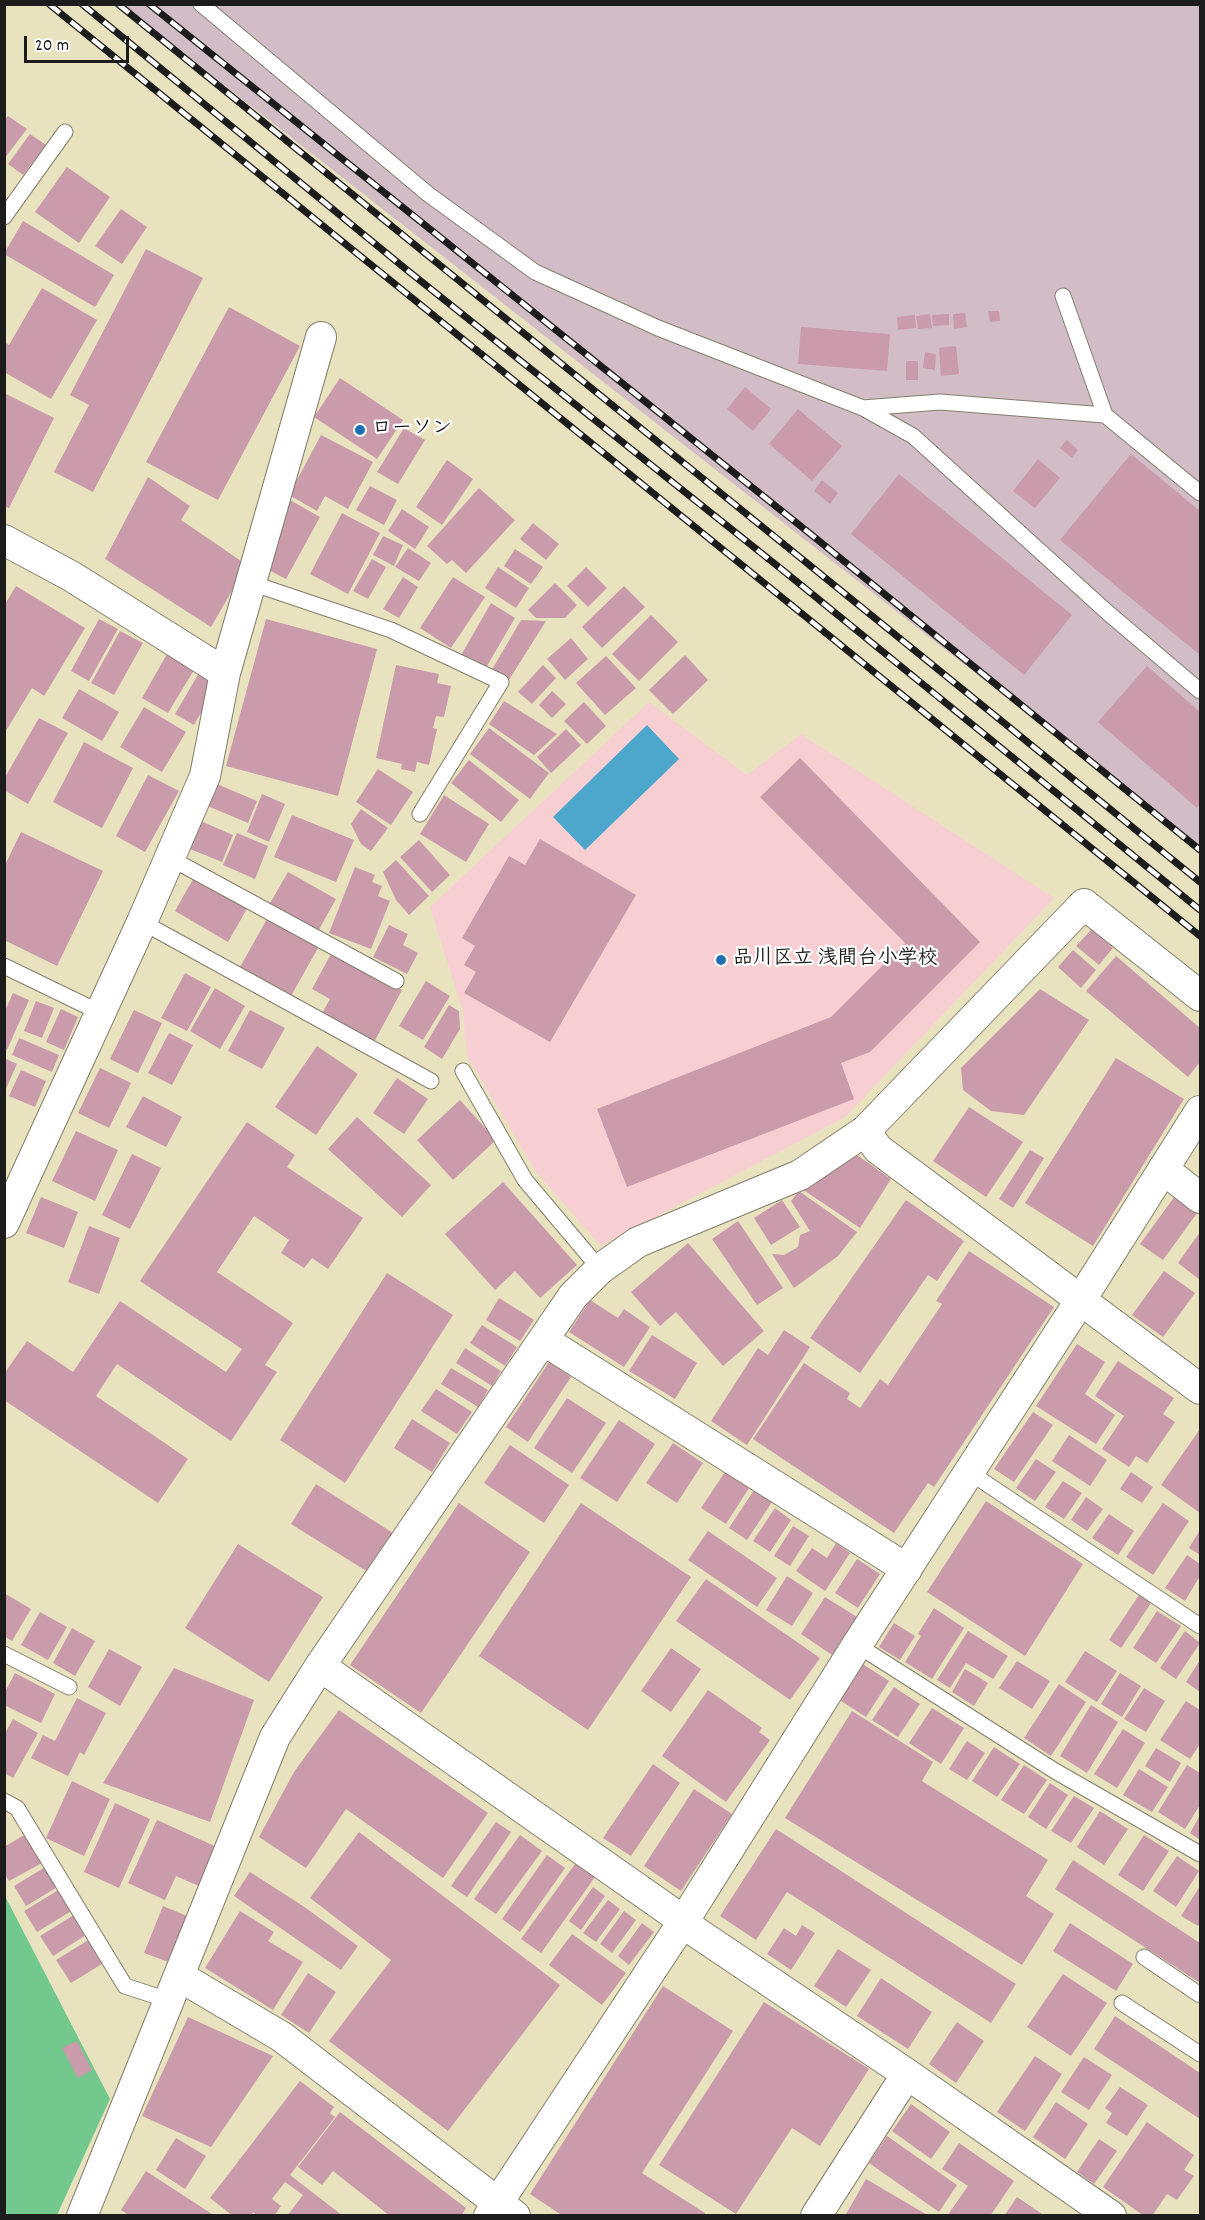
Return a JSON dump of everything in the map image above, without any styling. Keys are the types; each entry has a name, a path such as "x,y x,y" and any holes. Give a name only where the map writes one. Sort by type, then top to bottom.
{"street":[{"path":"4,1222 142,922 205,776 225,673 321,337"},
{"path":"4,540 71,576 225,673"},
{"path":"82,2216 275,1737 320,1666 573,1296 600,1269 638,1242 800,1175 865,1131 1084,904 1200,996"},
{"path":"173,1988 282,2037 500,2211 857,1645 1200,1111"},
{"path":"865,1131 878,1149 1200,1389"},
{"path":"1163,1169 1200,1198"},
{"path":"543,1340 907,1569"},
{"path":"320,1666 683,1922 907,2073 1111,2216"},
{"path":"816,2216 907,2073"}],"lane":[{"path":"201,4 428,194 535,272 658,328 863,408 913,436 1107,612 1200,691"},
{"path":"4,217 65,132"},
{"path":"1063,296 1105,415 1200,493"},
{"path":"863,408 940,402 1105,415"},
{"path":"251,583 391,630 501,682 420,814"},
{"path":"170,858 396,981"},
{"path":"142,922 431,1081"},
{"path":"4,966 99,1012"},
{"path":"463,1071 525,1180 600,1269"},
{"path":"969,1472 1200,1626"},
{"path":"857,1645 1055,1771 1200,1854"},
{"path":"4,1654 69,1687"},
{"path":"4,1802 17,1808 125,1986 173,1988"},
{"path":"1143,1957 1200,1995"},
{"path":"1122,2003 1200,2054"}],"shaded area":[{"path":"122,5 1200,5 1200,849"},
{"name":"品川区立 浅間台小学校","path":"649,702 747,775 801,734 1054,898 845,1117 601,1246 536,1172 467,1056 463,1012 430,907"}],"green space":[{"path":"5,1896 110,2099 57,2215 5,2215"}],"water":[{"path":"647,725 679,759 585,850 553,817"}],"building":[{"path":"8,116 27,129 4,159 4,121"},
{"path":"30,134 46,145 23,175 8,164"},
{"path":"67,167 110,197 79,243 35,212"},
{"path":"121,209 147,227 122,264 95,246"},
{"path":"23,221 114,275 95,307 4,254"},
{"path":"146,249 203,278 93,492 54,472 89,405 70,395"},
{"path":"42,288 97,320 51,399 4,372 4,342 9,345"},
{"path":"229,307 300,346 218,500 146,462"},
{"path":"988,311 999,311 1000,321 990,322"},
{"path":"965,313 967,327 954,329 953,314"},
{"path":"930,314 932,328 918,329 916,316"},
{"path":"949,314 949,325 933,326 932,315"},
{"path":"915,315 916,328 898,330 897,317"},
{"path":"801,327 890,334 887,371 798,364"},
{"path":"956,346 959,374 941,376 939,348"},
{"path":"925,352 936,354 935,370 923,368"},
{"path":"906,361 918,361 918,380 906,380"},
{"path":"340,378 403,420 377,459 314,417"},
{"path":"745,387 771,409 753,431 727,409"},
{"path":"4,393 54,418 9,508 4,506"},
{"path":"798,409 842,446 812,481 769,444"},
{"path":"404,428 425,440 398,484 377,472"},
{"path":"321,435 373,462 348,509 325,496 317,511 289,495"},
{"path":"1067,440 1078,450 1072,458 1060,448"},
{"path":"1131,454 1200,511 1200,655 1060,540"},
{"path":"1038,459 1060,478 1035,508 1013,491"},
{"path":"447,460 473,479 442,525 416,507"},
{"path":"899,474 1072,615 1024,675 851,534"},
{"path":"148,477 190,506 181,520 247,565 211,627 105,559"},
{"path":"822,480 838,493 830,504 814,491"},
{"path":"370,486 397,500 384,525 356,510"},
{"path":"479,488 515,520 466,573 452,560 447,564 427,546"},
{"path":"290,500 320,517 286,579 265,568 274,530"},
{"path":"402,509 429,527 415,549 388,531"},
{"path":"342,513 380,533 348,594 310,574"},
{"path":"533,523 559,544 546,560 520,539"},
{"path":"383,536 403,545 394,566 373,555"},
{"path":"408,548 431,563 419,581 395,567"},
{"path":"515,549 543,567 531,584 504,566"},
{"path":"372,559 386,567 368,599 353,591"},
{"path":"498,567 529,588 516,608 485,588"},
{"path":"586,567 607,588 588,607 567,586"},
{"path":"403,577 418,587 399,618 383,609"},
{"path":"453,577 485,597 451,648 420,628"},
{"path":"555,583 577,605 565,618 536,618 528,610"},
{"path":"16,586 85,628 44,696 32,688 4,734 4,606"},
{"path":"624,586 645,607 602,648 582,627"},
{"path":"491,603 515,618 484,671 460,657"},
{"path":"651,615 678,642 639,681 612,654"},
{"path":"99,619 118,629 89,681 71,671"},
{"path":"266,619 377,649 338,796 226,766"},
{"path":"521,620 546,621 507,683 490,673"},
{"path":"120,631 143,643 114,695 91,683"},
{"path":"571,638 588,659 565,680 547,659"},
{"path":"167,654 194,670 168,713 142,698"},
{"path":"685,655 708,680 673,714 649,690"},
{"path":"606,656 636,688 605,715 576,683"},
{"path":"396,665 439,674 437,683 451,686 444,717 436,716 433,728 437,729 429,765 417,762 415,772 401,769 402,764 376,758"},
{"path":"543,665 556,678 532,704 518,692"},
{"path":"1147,666 1200,712 1200,804 1197,808 1098,722"},
{"path":"199,673 209,678 212,693 194,725 175,714"},
{"path":"79,689 119,712 102,741 62,718"},
{"path":"552,691 566,704 552,718 539,705"},
{"path":"504,701 557,734 534,755 489,724"},
{"path":"584,702 606,726 587,744 564,721"},
{"path":"144,707 186,732 162,772 120,747"},
{"path":"39,718 68,733 28,804 4,790 4,779"},
{"path":"489,728 549,773 530,799 470,754"},
{"path":"566,729 581,745 551,773 537,757"},
{"path":"84,742 133,768 102,828 53,802"},
{"path":"800,758 980,942 870,1052 841,1063 854,1099 627,1187 597,1109 831,1017 905,943 760,797"},
{"path":"469,760 519,800 501,822 451,783"},
{"path":"378,769 413,792 391,825 356,802"},
{"path":"148,775 179,791 145,852 116,836"},
{"path":"212,782 257,801 248,823 203,804"},
{"path":"262,794 285,804 269,842 247,832"},
{"path":"444,795 489,824 466,862 420,834"},
{"path":"361,809 388,828 371,851 361,844 351,824"},
{"path":"292,815 354,840 336,882 274,857"},
{"path":"196,819 233,835 222,862 185,847"},
{"path":"21,832 103,871 57,966 4,940 4,867"},
{"path":"237,833 268,846 255,879 223,865"},
{"path":"540,839 636,895 550,1042 464,993 476,972 464,965 475,946 462,938 509,856 525,865"},
{"path":"419,840 450,875 432,892 400,857"},
{"path":"396,860 429,896 409,915 396,900 383,872"},
{"path":"355,867 375,875 372,882 382,886 378,896 390,901 371,949 329,933"},
{"path":"288,872 336,899 317,933 269,905"},
{"path":"196,874 249,905 228,942 175,911"},
{"path":"267,919 318,948 291,996 240,967"},
{"path":"389,925 408,934 403,945 418,953 407,974 373,957"},
{"path":"1092,929 1113,948 1099,965 1076,946"},
{"path":"1073,950 1096,970 1081,988 1058,967"},
{"path":"332,952 402,990 373,1044 321,1015 330,999 312,989"},
{"path":"1116,956 1200,1028 1200,1062 1188,1077 1086,991"},
{"path":"185,973 211,987 187,1031 161,1018"},
{"path":"426,981 450,996 423,1040 399,1026"},
{"path":"215,988 245,1006 220,1049 190,1031"},
{"path":"1040,989 1089,1020 1024,1115 991,1111 963,1090 961,1068"},
{"path":"13,993 29,1000 7,1050 4,1048 4,1013"},
{"path":"36,1001 54,1008 42,1038 24,1031"},
{"path":"449,1005 459,1011 460,1029 442,1059 424,1047"},
{"path":"61,1009 78,1017 64,1050 46,1042"},
{"path":"134,1010 162,1023 138,1073 110,1059"},
{"path":"250,1010 285,1028 262,1069 228,1051"},
{"path":"169,1033 193,1045 172,1085 148,1073"},
{"path":"19,1038 59,1055 52,1072 12,1055"},
{"path":"317,1046 358,1074 316,1135 275,1107"},
{"path":"4,1058 17,1064 4,1093"},
{"path":"1116,1058 1184,1099 1093,1246 1025,1203"},
{"path":"100,1068 131,1083 109,1128 78,1113"},
{"path":"21,1070 46,1081 35,1107 9,1096"},
{"path":"397,1078 428,1099 404,1134 373,1113"},
{"path":"143,1096 182,1117 166,1147 126,1127"},
{"path":"460,1100 496,1140 453,1180 417,1140"},
{"path":"969,1107 1023,1142 986,1197 933,1161"},
{"path":"357,1117 431,1185 402,1217 328,1149"},
{"path":"247,1122 295,1155 287,1167 363,1218 328,1269 312,1258 304,1268 281,1253 289,1240 254,1216 217,1272 293,1323 265,1365 277,1372 231,1441 117,1364 96,1396 188,1459 158,1503 4,1400 4,1374 27,1341 73,1372 120,1301 226,1372 242,1349 140,1281"},
{"path":"76,1131 118,1150 95,1201 52,1181"},
{"path":"1030,1150 1044,1158 1013,1208 999,1199"},
{"path":"132,1154 161,1168 130,1229 102,1215"},
{"path":"857,1155 891,1179 860,1228 802,1189"},
{"path":"503,1182 577,1265 540,1298 515,1271 495,1290 445,1234"},
{"path":"799,1191 857,1232 838,1256 794,1288 772,1254 784,1255 798,1247 800,1235 810,1231 791,1201"},
{"path":"1178,1192 1200,1209 1163,1260 1140,1244"},
{"path":"41,1197 78,1212 64,1248 26,1233"},
{"path":"782,1200 800,1227 771,1245 754,1218"},
{"path":"906,1200 964,1241 937,1281 928,1275 860,1373 810,1338"},
{"path":"738,1221 783,1288 757,1305 712,1239"},
{"path":"89,1226 120,1238 99,1294 68,1282"},
{"path":"1200,1232 1200,1280 1178,1263"},
{"path":"688,1243 764,1331 723,1366 676,1312 660,1326 631,1292"},
{"path":"969,1251 1054,1307 934,1487 928,1483 894,1533 753,1439 804,1363 850,1393 847,1399 860,1408 880,1379 888,1385 942,1304 936,1301"},
{"path":"1164,1271 1195,1293 1163,1337 1132,1315"},
{"path":"387,1273 453,1315 345,1483 280,1440"},
{"path":"499,1298 534,1320 520,1341 486,1320"},
{"path":"590,1300 618,1318 624,1309 650,1327 624,1367 569,1332"},
{"path":"482,1325 517,1347 505,1366 470,1343"},
{"path":"784,1330 810,1347 747,1445 711,1421 758,1348 768,1355"},
{"path":"652,1335 697,1363 675,1399 629,1371"},
{"path":"1077,1344 1105,1362 1085,1394 1115,1415 1096,1444 1036,1406"},
{"path":"465,1348 501,1371 492,1386 456,1363"},
{"path":"1118,1361 1174,1398 1163,1414 1175,1422 1147,1463 1136,1456 1129,1467 1102,1449 1124,1416 1095,1396"},
{"path":"549,1362 571,1377 528,1442 506,1427"},
{"path":"451,1368 488,1390 478,1407 441,1384"},
{"path":"436,1389 472,1412 457,1434 421,1411"},
{"path":"567,1398 606,1423 572,1473 534,1448"},
{"path":"1033,1412 1053,1425 1014,1482 994,1469"},
{"path":"412,1419 450,1443 432,1472 394,1448"},
{"path":"619,1420 655,1444 617,1502 580,1478"},
{"path":"1200,1429 1200,1513 1161,1485"},
{"path":"1069,1435 1107,1460 1090,1486 1052,1461"},
{"path":"673,1443 703,1463 677,1503 646,1483"},
{"path":"510,1445 569,1485 544,1523 484,1483"},
{"path":"1036,1459 1056,1472 1035,1501 1016,1488"},
{"path":"725,1472 749,1488 726,1524 701,1508"},
{"path":"1131,1472 1153,1487 1142,1503 1120,1489"},
{"path":"1063,1481 1082,1493 1064,1519 1045,1507"},
{"path":"316,1484 393,1533 368,1572 291,1524"},
{"path":"754,1490 772,1502 747,1540 729,1528"},
{"path":"1086,1497 1103,1509 1087,1531 1071,1520"},
{"path":"986,1501 1083,1564 1025,1656 927,1592"},
{"path":"459,1503 530,1552 421,1713 350,1665"},
{"path":"581,1503 691,1577 588,1730 479,1656"},
{"path":"1163,1503 1189,1521 1153,1575 1126,1557"},
{"path":"775,1508 791,1520 770,1552 753,1541"},
{"path":"1109,1514 1134,1531 1118,1555 1092,1538"},
{"path":"793,1526 809,1536 790,1566 774,1556"},
{"path":"1200,1530 1200,1555 1189,1548"},
{"path":"708,1531 777,1578 757,1607 688,1560"},
{"path":"836,1543 850,1553 825,1591 796,1571 812,1548 827,1558"},
{"path":"238,1544 323,1597 269,1682 185,1628"},
{"path":"1187,1555 1200,1564 1200,1576 1185,1601 1165,1588"},
{"path":"857,1559 880,1574 858,1608 835,1593"},
{"path":"787,1576 813,1593 792,1626 766,1610"},
{"path":"706,1579 820,1658 790,1700 676,1621"},
{"path":"4,1593 31,1609 12,1641 4,1636"},
{"path":"1139,1595 1151,1603 1121,1648 1109,1640"},
{"path":"825,1597 857,1617 832,1655 801,1634"},
{"path":"934,1608 964,1628 932,1679 905,1662"},
{"path":"1157,1611 1181,1626 1156,1663 1133,1648"},
{"path":"40,1612 67,1627 48,1660 21,1645"},
{"path":"894,1623 915,1636 900,1660 879,1647"},
{"path":"72,1628 95,1641 75,1676 53,1663"},
{"path":"968,1631 1008,1656 993,1679 966,1663 950,1688 937,1680"},
{"path":"1185,1631 1200,1643 1176,1679 1160,1668"},
{"path":"671,1648 701,1669 671,1712 641,1691"},
{"path":"109,1649 142,1667 120,1706 88,1687"},
{"path":"1085,1651 1117,1671 1097,1702 1065,1682"},
{"path":"1200,1660 1200,1692 1186,1682"},
{"path":"1017,1661 1050,1681 1032,1709 999,1688"},
{"path":"861,1663 889,1681 866,1717 838,1699"},
{"path":"174,1668 254,1700 210,1822 103,1783"},
{"path":"965,1669 988,1683 974,1706 952,1692"},
{"path":"15,1673 55,1694 41,1723 4,1705 4,1694"},
{"path":"1120,1673 1141,1686 1122,1717 1101,1704"},
{"path":"1059,1684 1086,1702 1051,1756 1024,1738"},
{"path":"894,1687 920,1704 898,1737 872,1720"},
{"path":"1144,1688 1165,1701 1146,1732 1124,1719"},
{"path":"708,1690 762,1728 759,1732 770,1740 726,1802 662,1756"},
{"path":"77,1698 106,1713 84,1755 80,1752 68,1776 31,1758 43,1735 55,1741"},
{"path":"1186,1701 1200,1710 1200,1744 1190,1759 1160,1740"},
{"path":"1091,1705 1118,1722 1087,1773 1060,1756"},
{"path":"932,1708 964,1728 941,1764 909,1743"},
{"path":"339,1710 488,1813 443,1878 346,1809 306,1868 259,1837 294,1772"},
{"path":"852,1711 933,1762 922,1781 1048,1860 1026,1896 1054,1914 1022,1965 785,1818"},
{"path":"13,1719 38,1733 13,1778 4,1773 4,1735"},
{"path":"1123,1729 1145,1743 1117,1788 1094,1774"},
{"path":"967,1741 985,1753 967,1780 949,1769"},
{"path":"994,1747 1020,1764 997,1797 972,1781"},
{"path":"1156,1748 1181,1763 1170,1782 1145,1766"},
{"path":"653,1764 680,1783 631,1856 603,1838"},
{"path":"1024,1765 1047,1780 1024,1814 1001,1800"},
{"path":"1187,1765 1200,1773 1200,1805 1185,1829 1158,1812"},
{"path":"1139,1769 1168,1787 1152,1812 1123,1795"},
{"path":"72,1781 110,1799 84,1856 46,1838"},
{"path":"1050,1783 1068,1795 1046,1829 1028,1817"},
{"path":"694,1789 732,1814 681,1891 644,1866"},
{"path":"1074,1796 1094,1808 1071,1843 1051,1831"},
{"path":"115,1803 150,1819 119,1888 84,1872"},
{"path":"1100,1811 1128,1829 1104,1865 1077,1847"},
{"path":"1200,1815 1200,1840 1190,1833"},
{"path":"157,1820 219,1848 201,1887 176,1876 165,1900 128,1883"},
{"path":"496,1822 511,1832 467,1897 451,1886"},
{"path":"776,1829 1016,1984 991,2023 787,1892 756,1940 720,1916"},
{"path":"359,1832 560,1985 448,2131 329,2041 391,1960 310,1898"},
{"path":"26,1834 42,1863 9,1881 4,1873 4,1847"},
{"path":"520,1835 542,1851 496,1914 474,1899"},
{"path":"1144,1835 1169,1851 1143,1891 1118,1875"},
{"path":"547,1855 565,1868 520,1932 502,1919"},
{"path":"1177,1856 1199,1871 1176,1907 1153,1891"},
{"path":"1073,1860 1200,1943 1200,1983 1055,1889"},
{"path":"575,1864 595,1877 541,1953 521,1939"},
{"path":"47,1866 59,1886 26,1906 14,1886"},
{"path":"250,1872 303,1906 358,1946 341,1970 234,1896"},
{"path":"1200,1886 1200,1923 1198,1926 1181,1916"},
{"path":"593,1887 605,1896 581,1930 569,1921"},
{"path":"60,1889 73,1910 37,1932 24,1911"},
{"path":"608,1900 620,1909 596,1942 583,1933"},
{"path":"163,1906 192,1918 174,1964 144,1953"},
{"path":"240,1911 274,1932 268,1941 303,1962 273,2010 205,1968"},
{"path":"624,1911 636,1920 612,1953 600,1944"},
{"path":"74,1915 86,1935 53,1956 40,1936"},
{"path":"642,1923 654,1932 629,1965 618,1956"},
{"path":"1070,1923 1133,1964 1116,1991 1053,1951"},
{"path":"802,1925 815,1933 791,1970 767,1954 784,1928 796,1936"},
{"path":"572,1934 626,1973 602,2005 549,1965"},
{"path":"90,1939 105,1962 71,1983 56,1960"},
{"path":"838,1949 871,1970 846,2007 814,1986"},
{"path":"308,1973 336,1992 309,2033 281,2015"},
{"path":"1063,1974 1107,2003 1071,2056 1027,2027"},
{"path":"881,1978 932,2012 908,2049 857,2016"},
{"path":"663,1986 733,2031 642,2173 705,2213 704,2216 563,2216 530,2194"},
{"path":"764,2002 869,2069 820,2146 792,2128 736,2214 659,2165"},
{"path":"1115,2016 1200,2073 1200,2119 1094,2049"},
{"path":"188,2017 273,2056 211,2147 142,2116"},
{"path":"957,2022 984,2041 956,2083 929,2064"},
{"path":"77,2041 92,2070 78,2078 62,2048"},
{"path":"1035,2056 1062,2074 1025,2131 997,2112"},
{"path":"1084,2057 1112,2075 1089,2110 1061,2092"},
{"path":"300,2081 334,2107 330,2113 335,2117 290,2175 343,2216 287,2216 303,2195 285,2182 272,2199 281,2206 274,2216 257,2216 253,2212 251,2216 233,2216 210,2198"},
{"path":"1120,2087 1148,2105 1127,2136 1106,2123 1112,2113 1105,2108"},
{"path":"1056,2102 1088,2124 1065,2159 1033,2137"},
{"path":"911,2104 950,2132 931,2159 892,2131"},
{"path":"340,2112 466,2208 461,2216 390,2216 333,2171 322,2185 298,2167"},
{"path":"1147,2122 1194,2155 1184,2170 1194,2176 1177,2200 1167,2194 1152,2216 1144,2216 1103,2187"},
{"path":"887,2136 957,2185 939,2212 869,2163"},
{"path":"176,2138 206,2156 185,2189 156,2170"},
{"path":"1099,2139 1117,2151 1094,2184 1077,2172"},
{"path":"959,2143 1014,2181 990,2216 952,2216 949,2213 968,2186 942,2169"},
{"path":"146,2171 215,2216 130,2216 121,2210"},
{"path":"866,2179 929,2216 845,2216"},
{"path":"1017,2197 1045,2216 1004,2216"}],"railway":[{"path":"49,4 1200,936"},
{"path":"82,4 407,270 785,572 1200,910"},
{"path":"118,4 1200,882"},
{"path":"149,4 808,532 1200,850"}],"place":[{"name":"ローソン","path":"360,430"},
{"name":"品川区立 浅間台小学校","path":"721,960"}]}
